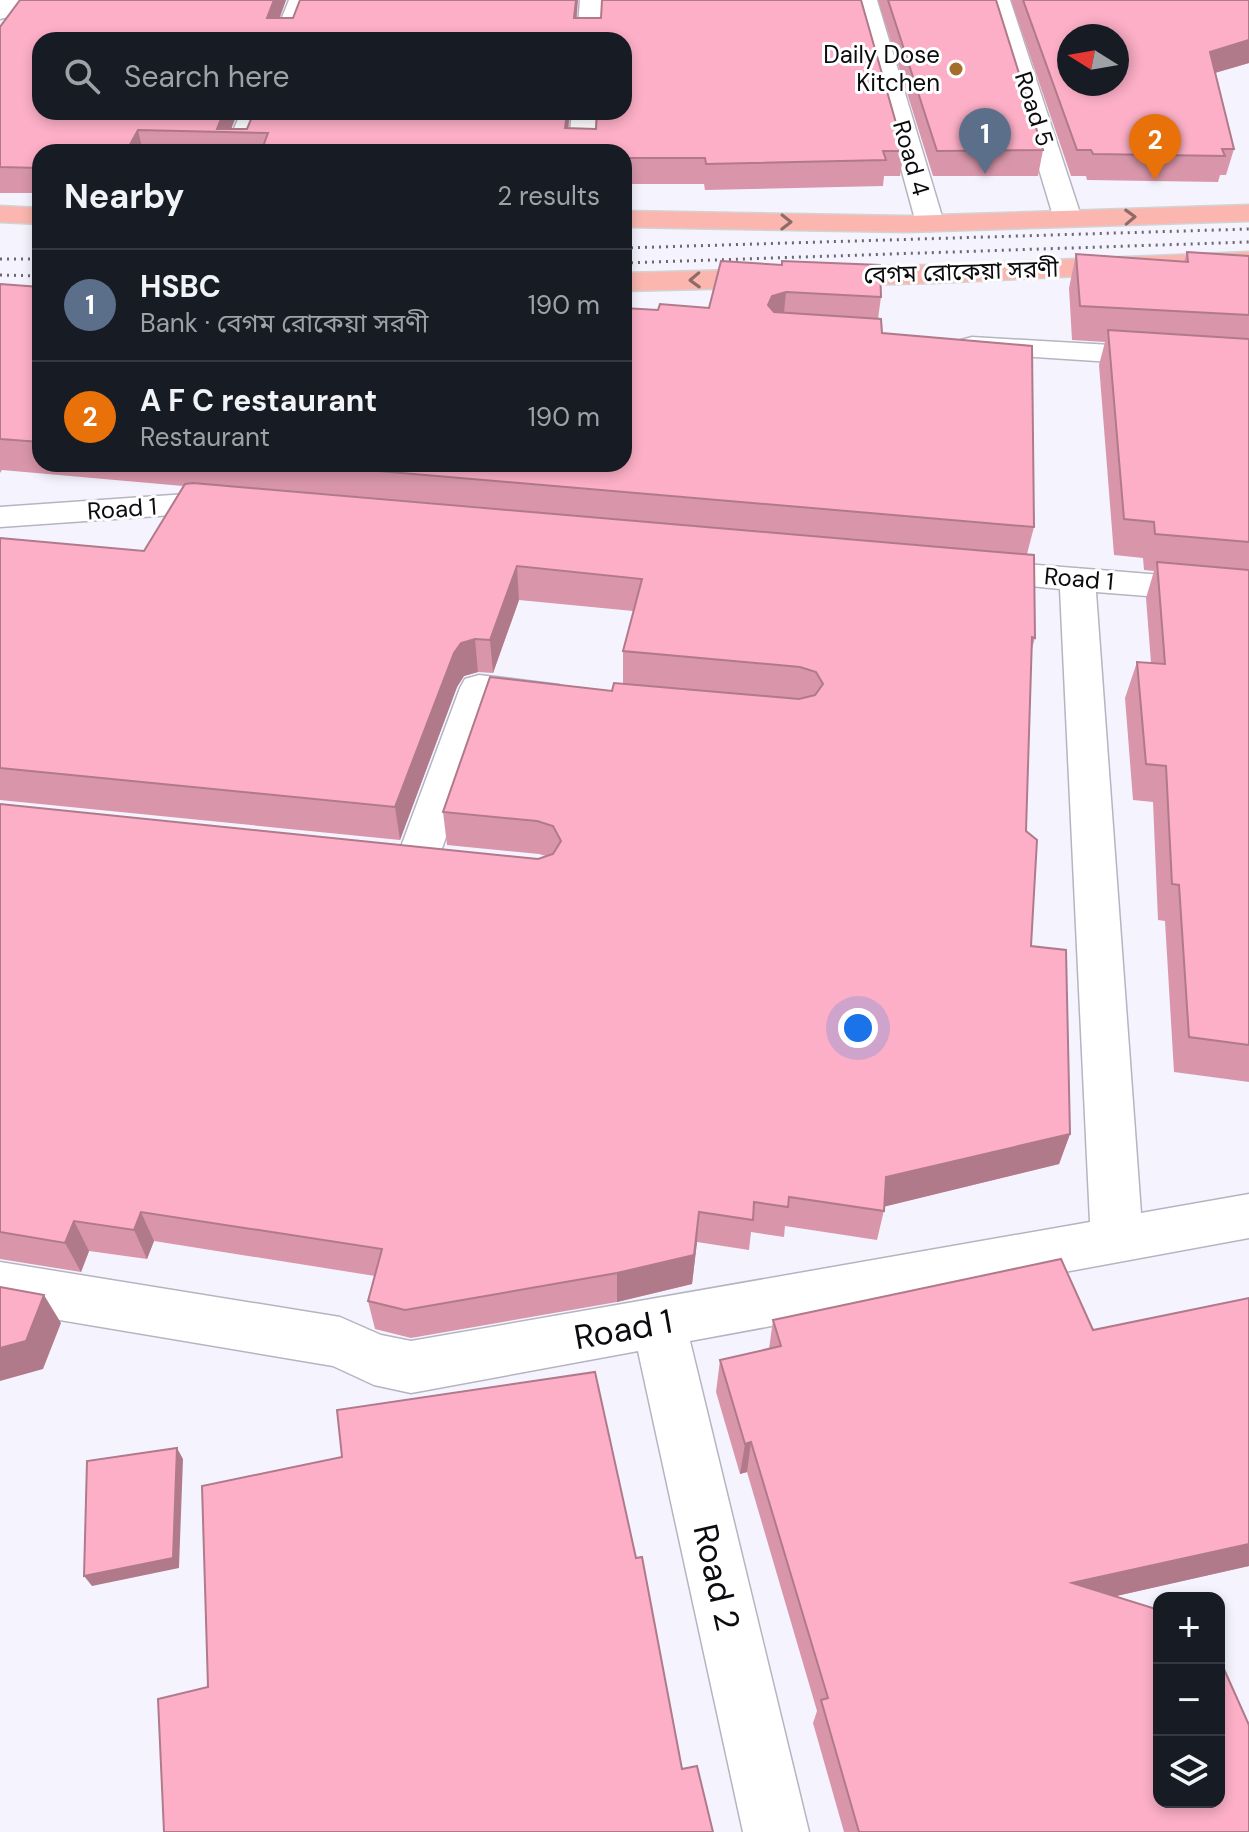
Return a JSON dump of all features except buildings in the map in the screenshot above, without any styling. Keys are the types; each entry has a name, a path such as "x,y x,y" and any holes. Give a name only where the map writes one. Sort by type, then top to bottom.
{"main road":[{"name":"বেগম রোকেয়া সরণী","path":"632,219 930,223 1249,213"},
{"path":"0,214 32,216"},
{"name":"বেগম রোকেয়া সরণী","path":"632,282 933,274 1249,260"}],"street":[{"path":"0,12 9,0"},
{"path":"287,32 300,0"},
{"path":"589,32 591,0"},
{"name":"Road 4","path":"866,0 930,223"},
{"name":"Road 5","path":"999,0 1068,219"},
{"path":"240,144 250,120"},
{"path":"582,144 583,120"},
{"path":"939,344 1249,362"},
{"name":"Road 1","path":"0,517 201,503 264,509"},
{"name":"Road 1","path":"949,568 1249,593"},
{"path":"1077,579 1117,1240"},
{"path":"463,865 401,858 479,688 574,696"},
{"name":"Road 1","path":"0,1286 340,1342 374,1359 411,1367 1249,1216"},
{"name":"Road 2","path":"659,1323 776,1832"}],"railway":[{"path":"632,248 1249,229"},
{"path":"632,263 1249,242"},
{"path":"0,259 32,259"},
{"path":"0,275 32,276"}],"place":[{"name":"Daily Dose Kitchen","path":"956,69"},
{"name":"HSBC","path":"985,174"},
{"name":"A F C restaurant","path":"1155,180"}]}
